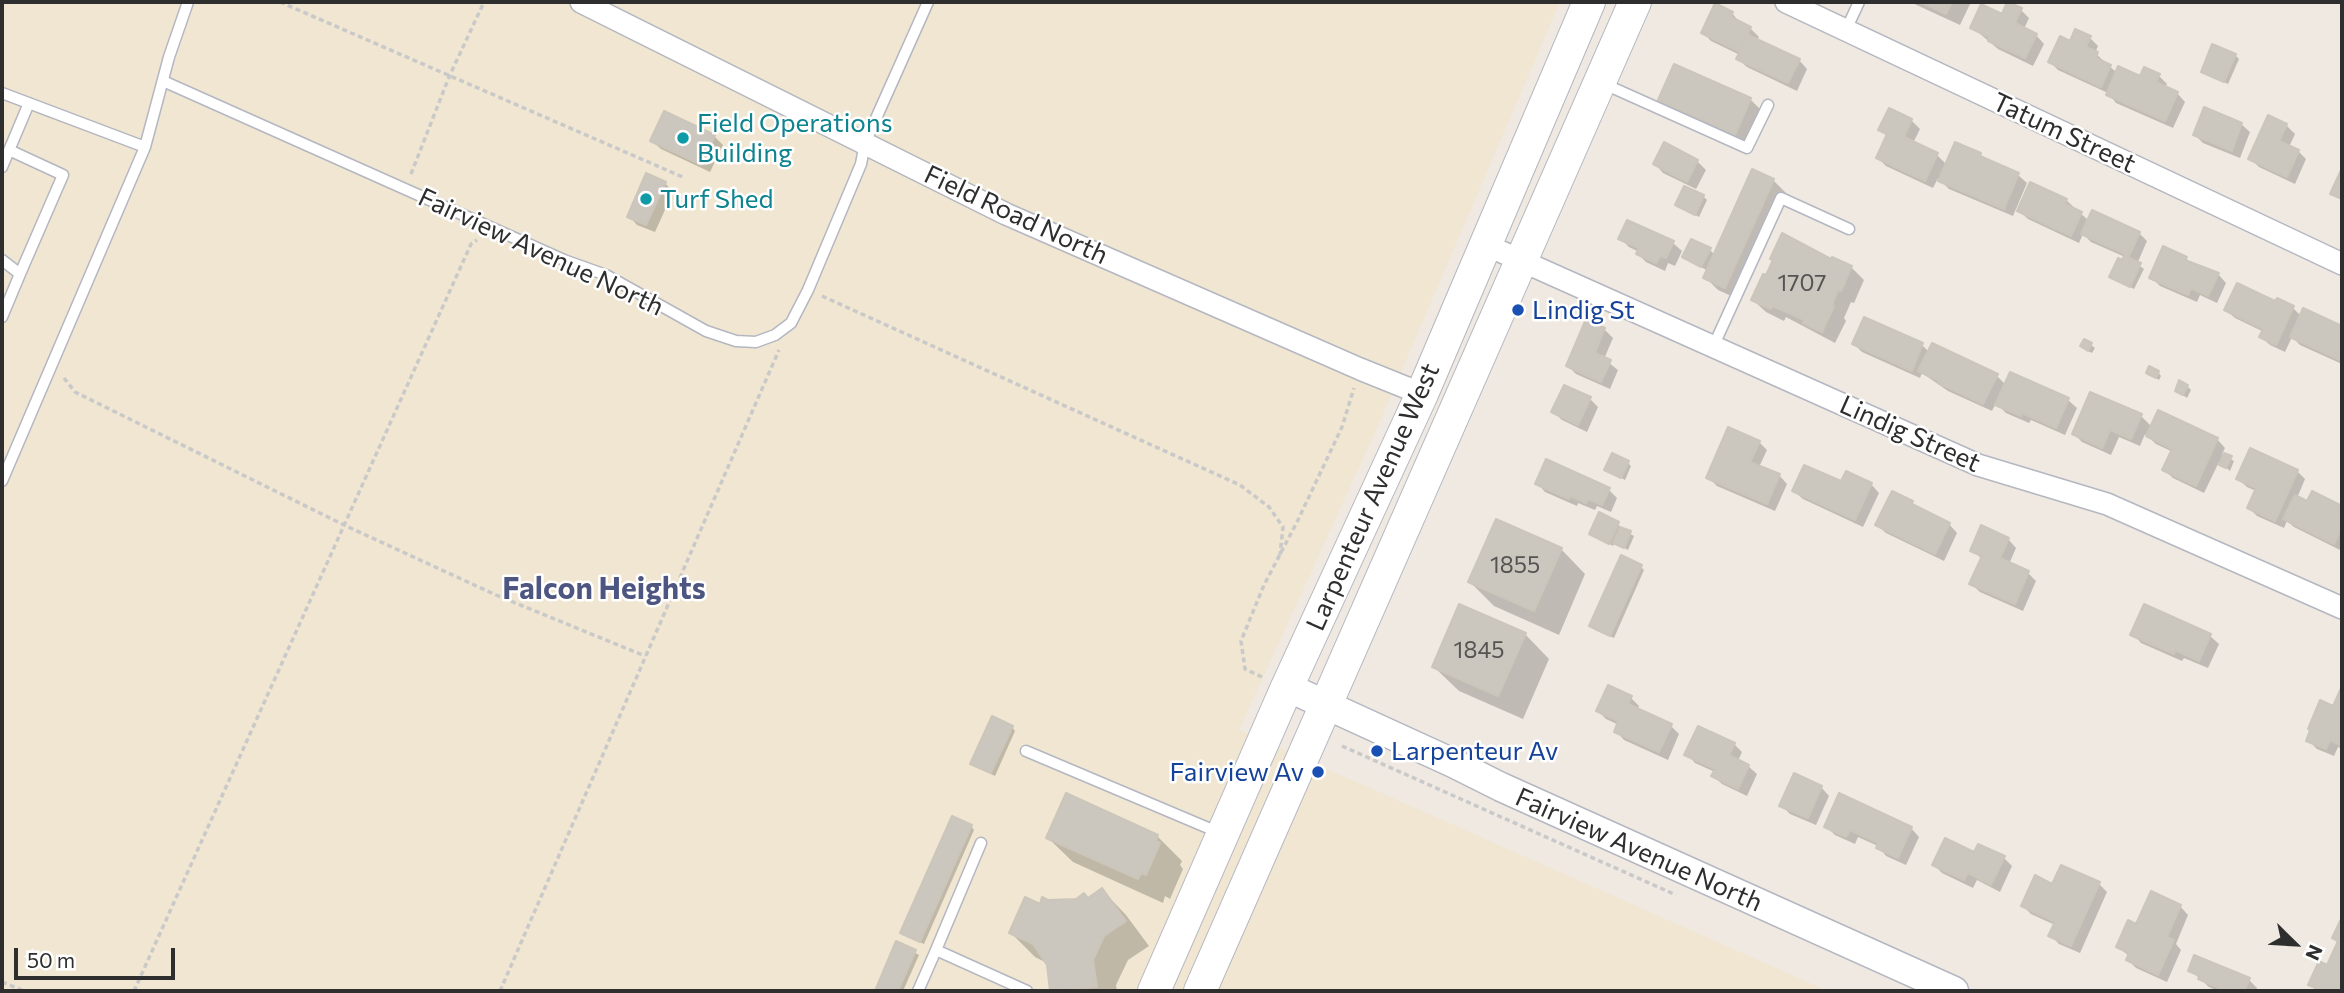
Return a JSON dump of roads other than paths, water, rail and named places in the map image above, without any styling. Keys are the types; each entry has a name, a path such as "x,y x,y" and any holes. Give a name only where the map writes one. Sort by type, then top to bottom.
{"main road":[{"name":"Larpenteur Avenue West","path":"1154,991 1287,687 1422,394 1589,2"},
{"name":"Larpenteur Avenue West","path":"1200,991 1634,2"}],"street":[{"name":"Field Road North","path":"581,2 1006,214 1422,394"},
{"name":"Tatum Street","path":"1786,2 2342,264"},
{"name":"Lindig Street","path":"1484,244 1978,465 2107,504 2342,608"},
{"name":"Fairview Avenue North","path":"1287,687 1501,788 1954,991"}],"lane":[{"path":"2,481 145,147 188,2"},
{"path":"865,143 928,2"},
{"path":"1846,30 1859,2"},
{"name":"Fairview Avenue North","path":"163,81 564,261 606,275 706,331 736,341 756,342 775,335 791,323 808,290 861,164 865,143"},
{"path":"1600,82 1747,148 1768,105"},
{"path":"2,93 145,147"},
{"path":"2,167 29,103"},
{"path":"2,317 64,175 9,150"},
{"path":"1713,347 1781,198 1849,229"},
{"path":"2,260 20,274"},
{"path":"1026,751 1223,834"},
{"path":"918,991 981,843"},
{"path":"936,950 1027,991"}],"place":[{"name":"Field Operations Building","path":"683,138"},
{"name":"Turf Shed","path":"646,199"},
{"name":"Lindig St","path":"1518,310"},
{"name":"Larpenteur Av","path":"1377,751"},
{"name":"Fairview Av","path":"1318,772"}],"district":[{"name":"Falcon Heights","path":"604,589"}]}
